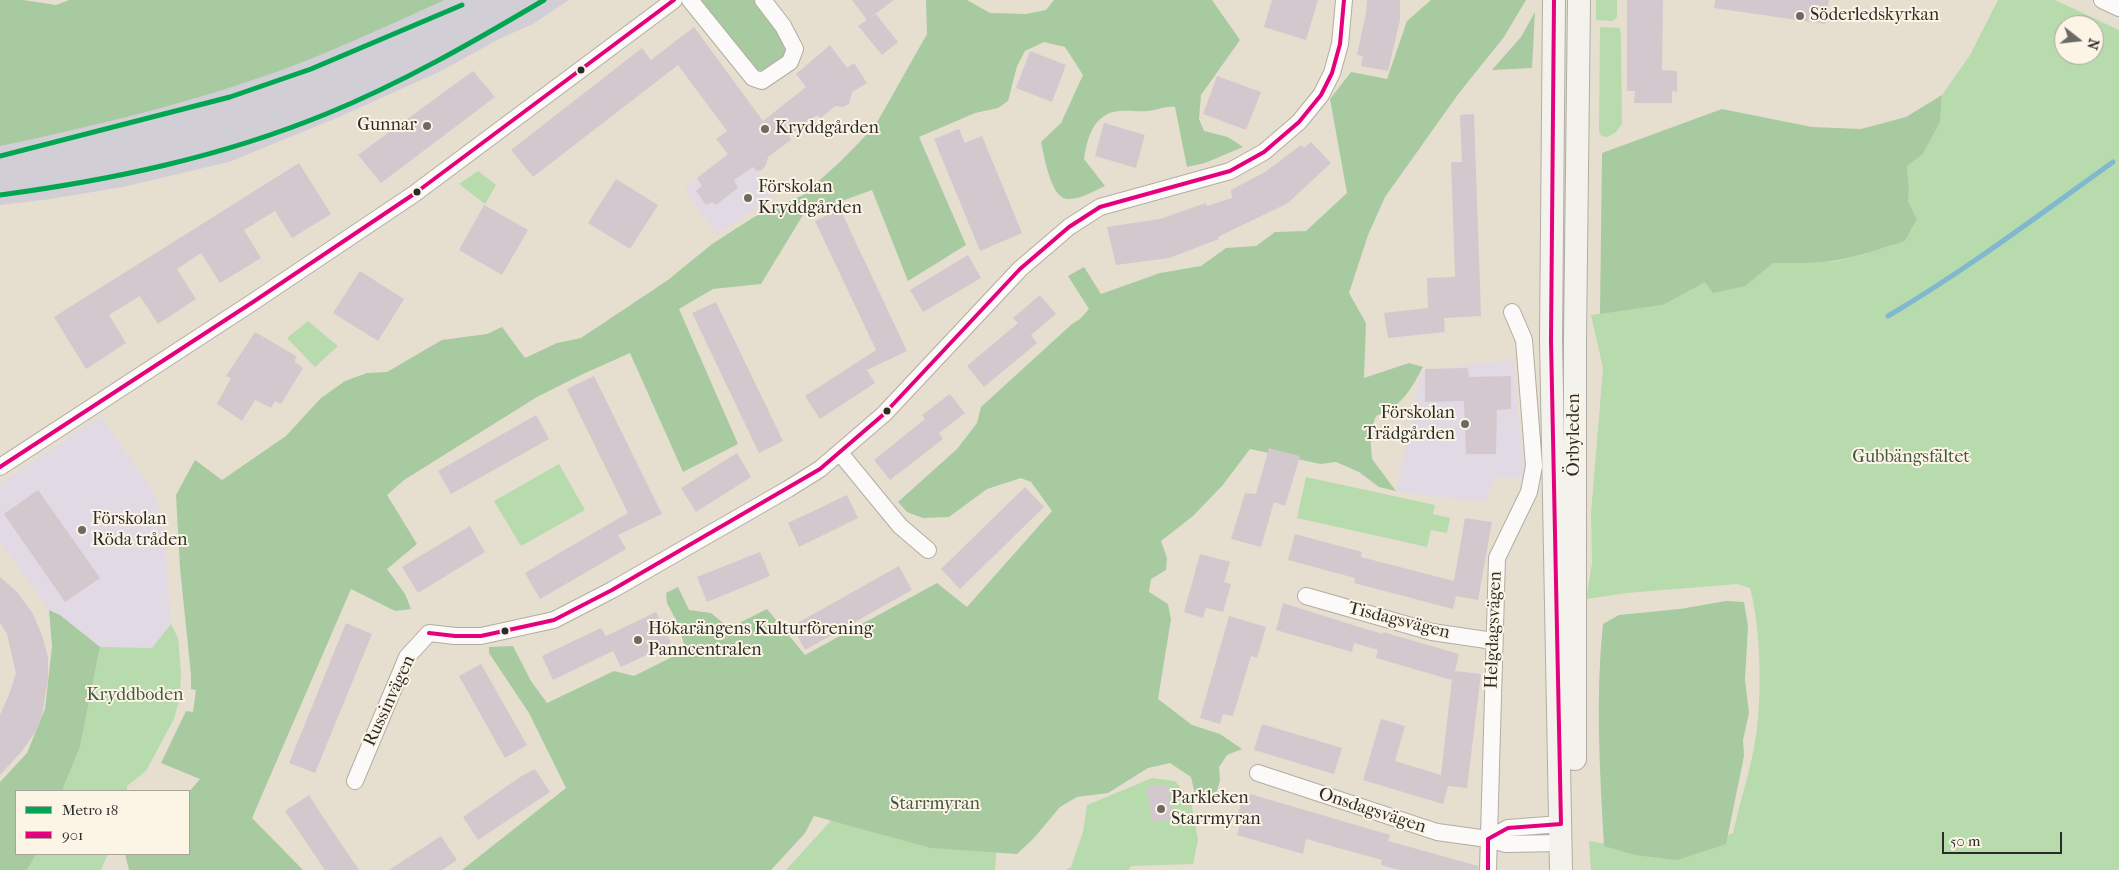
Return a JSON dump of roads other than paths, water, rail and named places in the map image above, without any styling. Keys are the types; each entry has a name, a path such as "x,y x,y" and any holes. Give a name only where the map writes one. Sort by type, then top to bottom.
{"main road":[{"name":"Örbyleden","path":"1554,0 1552,340 1561,870"},
{"name":"Örbyleden","path":"1576,870 1575,339 1579,0"}],"street":[{"path":"0,467 253,302 414,194 674,0"},
{"path":"690,0 753,78 762,80 790,62 795,49 782,26 763,0"},
{"name":"Russinvägen","path":"355,781 407,657 429,633 481,636 554,620 612,590 788,490 840,453 884,414 1020,269 1069,227 1100,207 1230,171 1264,152 1299,122 1321,94 1332,73 1340,44 1344,0"},
{"path":"2102,0 2119,8"},
{"name":"Helgdagsvägen","path":"1488,870 1497,558 1529,492 1534,466 1524,340 1512,312"},
{"path":"840,453 900,526 928,550"},
{"name":"Tisdagsvägen","path":"1306,596 1432,632 1494,641"},
{"name":"Onsdagsvägen","path":"1258,773 1437,832 1488,839"},
{"path":"1488,839 1508,828 1561,833"}],"waterway":[{"path":"1888,316 1974,261 2113,162"}],"metro line":[{"name":"18","path":"0,195 125,174 206,155 247,143 326,114 382,89 464,46 544,0"},
{"name":"18","path":"0,156 230,97 311,69 462,5"}],"place":[{"name":"Söderledskyrkan","path":"1800,16"},
{"name":"Gunnar","path":"427,126"},
{"name":"Kryddgården","path":"765,129"},
{"name":"Förskolan Kryddgården","path":"748,198"},
{"name":"Förskolan Trädgården","path":"1465,424"},
{"name":"Förskolan Röda tråden","path":"82,530"},
{"name":"Hökarängens Kulturförening Panncentralen","path":"638,640"},
{"name":"Parkleken Starrmyran","path":"1161,809"}],"park label":[{"name":"Gubbängsfältet","path":"1911,458"},
{"name":"Kryddboden","path":"135,696"},
{"name":"Starrmyran","path":"935,805"}]}
